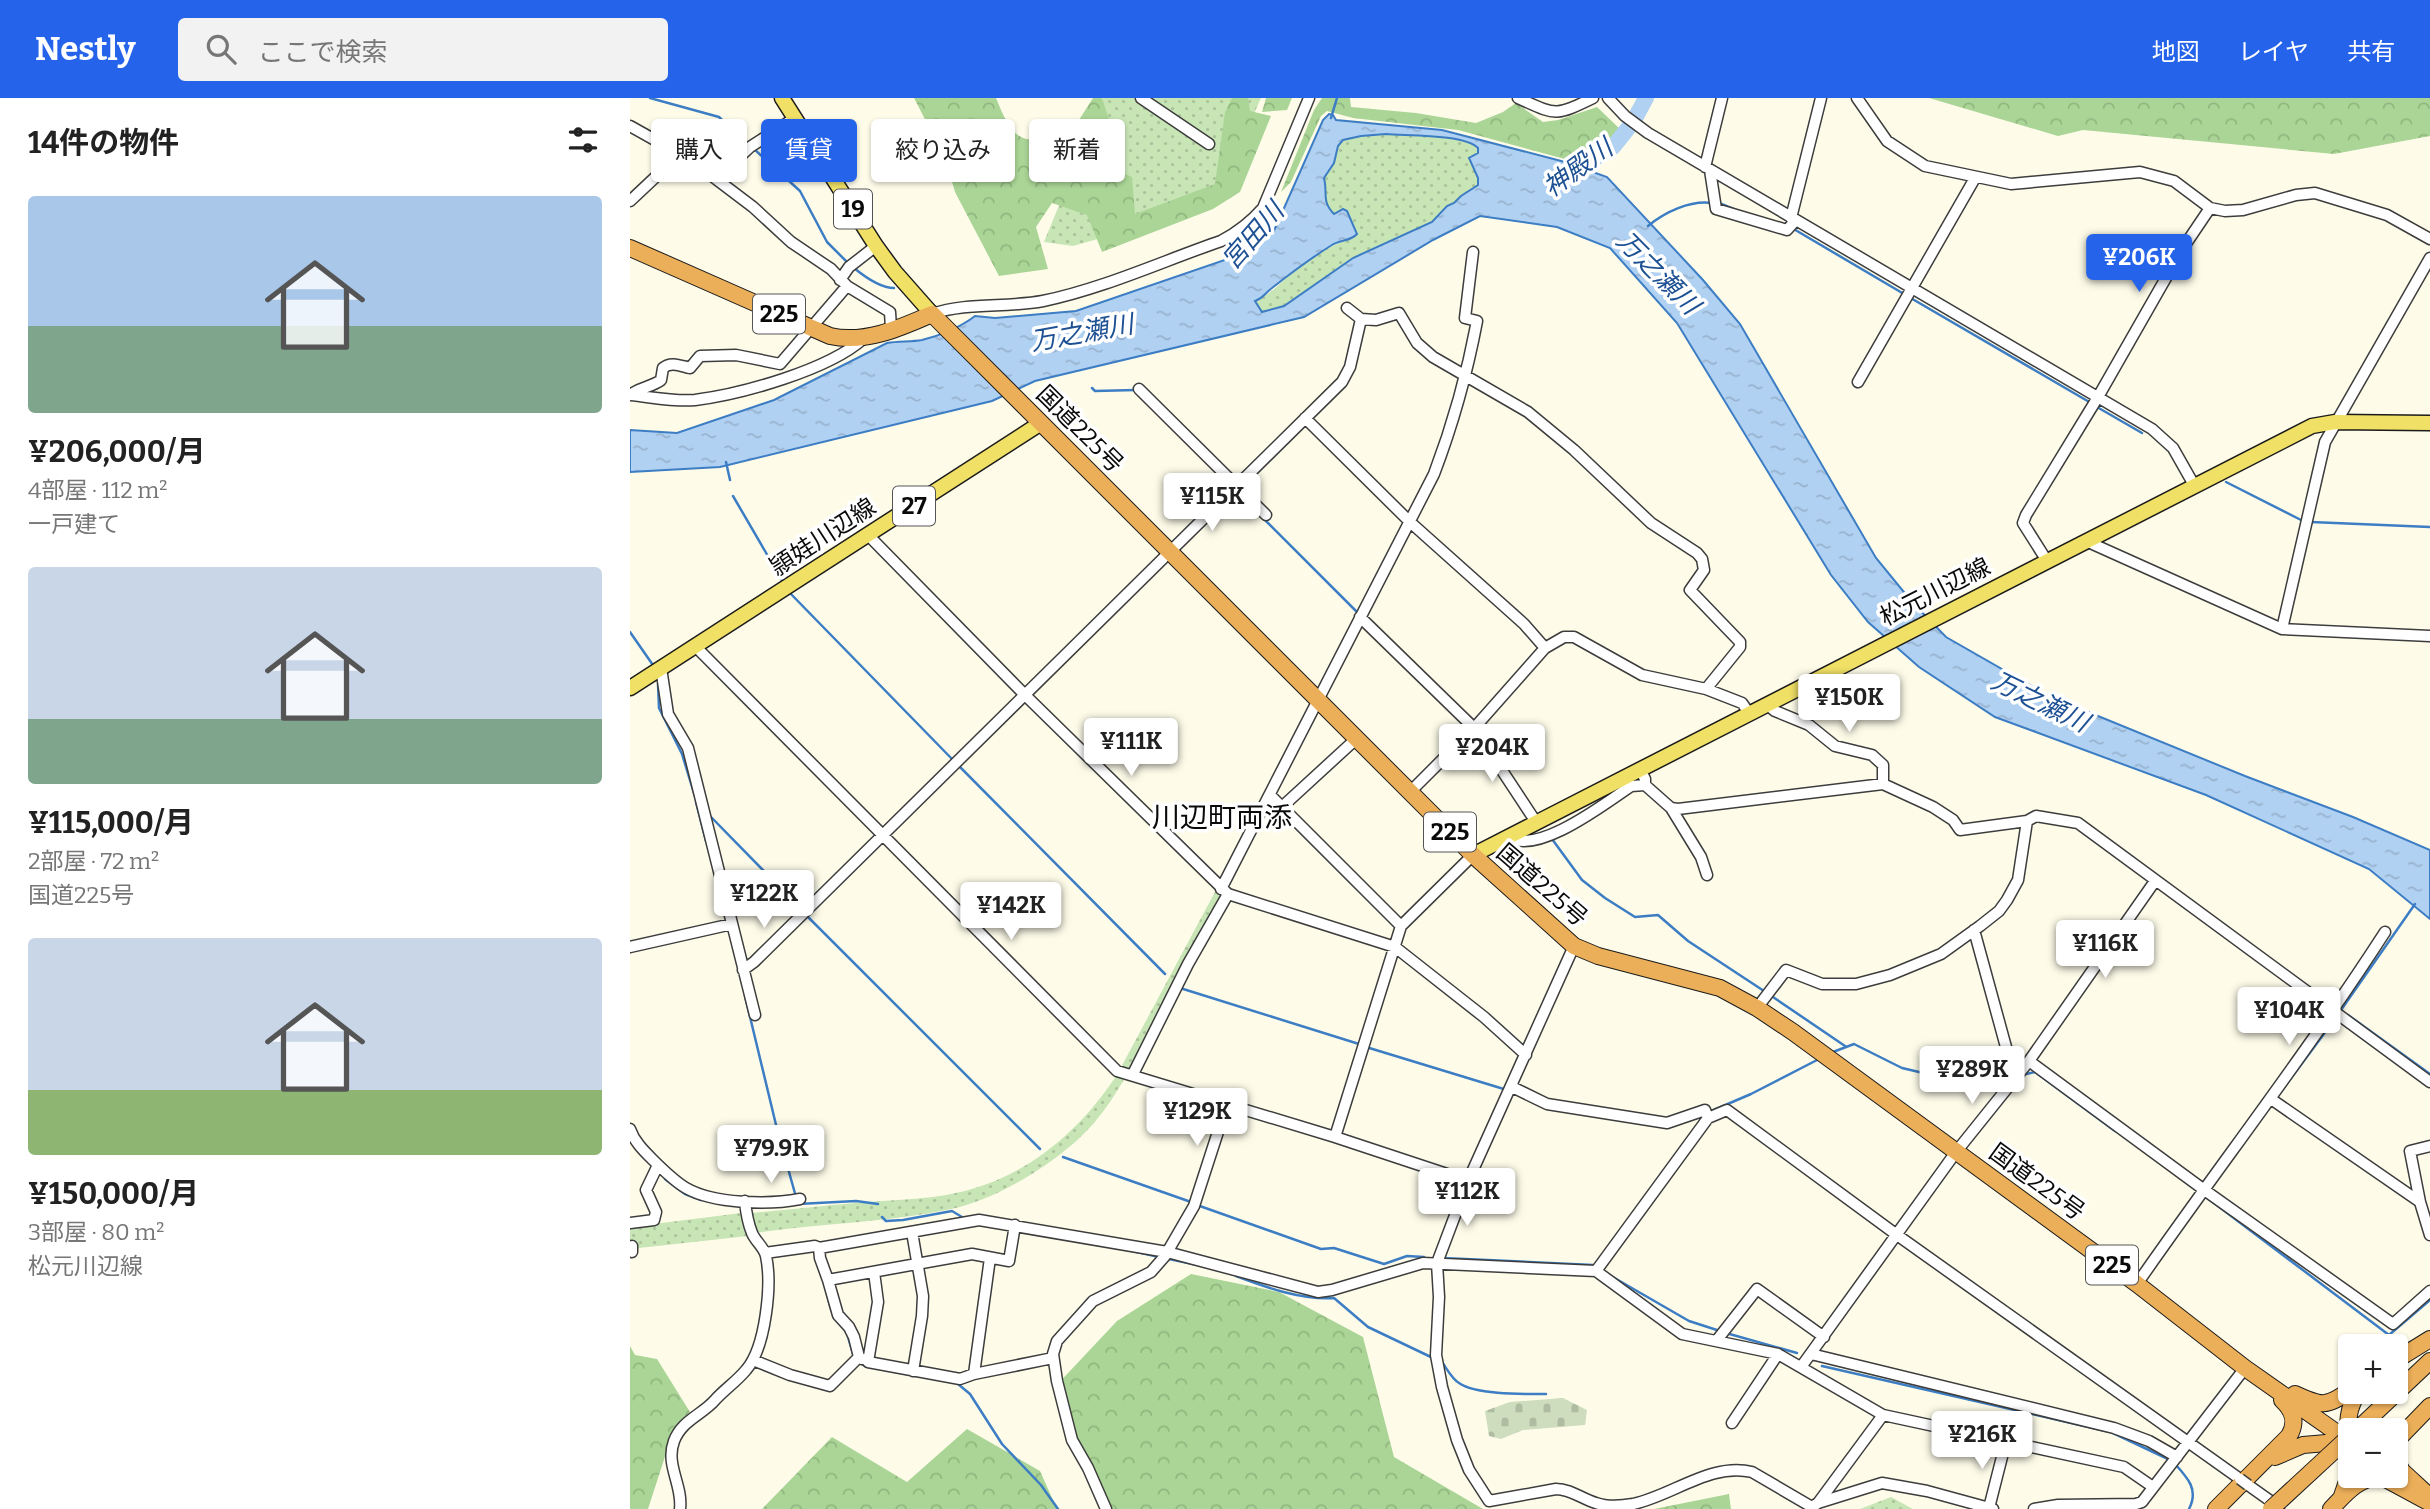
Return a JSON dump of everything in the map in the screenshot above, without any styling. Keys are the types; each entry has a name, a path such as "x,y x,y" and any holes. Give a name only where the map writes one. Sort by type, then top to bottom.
{"highway":[{"name":"225","path":"630,248 811,328 847,340 863,339 932,314"},
{"name":"国道225号","path":"932,314 1473,855 1574,946 1598,956 1764,998 1956,1152 2137,1284 2251,1372 2338,1427"},
{"path":"2408,1353 2430,1339"},
{"path":"2373,1418 2430,1361"},
{"path":"2251,1372 2317,1404 2338,1399"},
{"path":"2216,1509 2289,1436 2294,1427 2294,1415 2289,1406 2251,1372"},
{"path":"2377,1418 2430,1373"},
{"path":"2408,1430 2430,1406"},
{"path":"2408,1423 2417,1418"},
{"path":"2248,1478 2283,1452 2303,1445 2338,1440"},
{"path":"2271,1509 2338,1451"},
{"path":"2282,1509 2338,1453"},
{"path":"2336,1503 2361,1481 2373,1476 2382,1477 2430,1500"},
{"path":"2408,1477 2430,1500"},
{"path":"2408,1484 2430,1500"}],"main road":[{"name":"19","path":"782,98 876,246 932,314"},
{"name":"松元川辺線","path":"1473,855 2312,426 2335,422 2430,423"},
{"name":"頴娃川辺線","path":"630,688 1041,423"}],"street":[{"path":"1142,98 1209,144"},
{"path":"932,314 949,308 1005,306 1069,295 1221,241 1238,232 1263,208 1309,98"},
{"path":"1518,98 1544,111 1558,112 1592,98"},
{"path":"1608,98 1625,116 1648,133 1708,168 1792,223 2095,402 2152,429 2166,440 2194,485"},
{"path":"1722,98 1708,168 1716,209 1787,230 1792,223 1821,98"},
{"path":"1857,98 1887,141 1925,166 2011,184 2140,172 2174,181 2210,208 2225,211 2296,195 2315,194 2387,215 2430,239"},
{"path":"747,150 795,118"},
{"path":"630,126 651,138"},
{"path":"1858,382 1975,178"},
{"path":"630,201 651,181"},
{"path":"720,182 753,207 791,242 831,269 843,283 890,312 891,329"},
{"path":"2047,561 2023,523 2183,248 2210,208"},
{"path":"630,395 661,380 666,365 690,368 699,356 736,355 780,364 811,328 843,283 852,265 876,246"},
{"path":"1133,1074 1270,795 1434,474 1466,377 1477,321 1465,318 1473,252"},
{"path":"2282,629 2325,442 2430,258"},
{"path":"1347,308 1361,319 1376,320 1399,313 1417,343 1433,357 1512,402 1545,425 1651,523 1697,553 1702,559 1704,570 1690,590 1740,642 1740,647 1706,689"},
{"path":"743,970 1171,553 1342,382 1350,367 1361,319"},
{"path":"630,395 693,400 733,392 821,365 853,348 863,339"},
{"path":"1139,389 1234,488 1266,515"},
{"path":"1305,418 1410,522 1524,624 1545,648"},
{"path":"868,535 1224,892 1395,947 1484,1017 1526,1055"},
{"path":"2086,541 2282,629 2430,636"},
{"path":"1360,617 1475,727 1536,821"},
{"path":"1410,792 1475,727 1545,648 1564,637 1574,637 1642,675 1706,689 1742,703 1749,713"},
{"path":"695,646 1117,1070 1468,1181"},
{"path":"657,670 668,714 688,748 729,925 755,1015"},
{"path":"1766,705 1809,725 1835,746 1877,757 1883,765 1883,784"},
{"path":"1283,806 1356,739"},
{"path":"1640,769 1645,785 1671,808 1701,857 1707,875"},
{"path":"1671,808 1691,808 1883,784 1941,812 1953,820 1960,830 2027,821 2036,816 2078,823 2430,1082"},
{"path":"1508,836 1513,841 1523,841 1554,835 1632,786 1645,785"},
{"path":"1270,795 1401,926"},
{"path":"1764,998 1786,970 1822,984 1856,984 1931,960 1999,911 2018,880 2027,821"},
{"path":"1335,1137 1401,926 1473,855"},
{"path":"1801,1367 1956,1152 2029,1061 2155,881"},
{"path":"630,947 729,925"},
{"path":"1974,930 2014,1077"},
{"path":"2137,1284 2203,1189 2273,1100 2385,932"},
{"path":"1574,946 1468,1181 1437,1263 1439,1297 1436,1359 1441,1387 1469,1470 1489,1501 1564,1489 1597,1504 1636,1504 1705,1477 1742,1469 1752,1472 1812,1507 1882,1483 1927,1490 1991,1508 2006,1441"},
{"path":"2029,1061 2393,1324 2430,1291"},
{"path":"1511,1090 1547,1104 1667,1123 1704,1110 1707,1115"},
{"path":"2273,1100 2420,1202"},
{"path":"1106,1509 1072,1440 1053,1358 1058,1341 1093,1301 1151,1272 1165,1256 1195,1203 1227,1104"},
{"path":"1596,1271 1707,1115 1727,1110 2188,1442 2248,1478 2282,1509"},
{"path":"630,1129 632,1137 656,1167 698,1193 745,1206 800,1199"},
{"path":"2430,1146 2410,1151 2420,1202 2430,1234"},
{"path":"630,1223 654,1220 656,1212 646,1190 656,1167"},
{"path":"680,1509 681,1497 670,1455 674,1440 681,1428 713,1403 724,1388 746,1371 753,1360 768,1310 765,1253 752,1233 745,1206"},
{"path":"765,1253 815,1246 820,1248 979,1220 1165,1256 1318,1292 1423,1263 1596,1271 1682,1334 1721,1335 1778,1354 1883,1415 2124,1468 2154,1487"},
{"path":"828,1280 972,1254 1009,1261 1015,1225"},
{"path":"912,1232 923,1296 914,1371"},
{"path":"820,1248 820,1258 838,1315 854,1337 863,1360"},
{"path":"974,1374 990,1258"},
{"path":"753,1360 790,1375 830,1386 863,1360 878,1302 874,1272"},
{"path":"1721,1335 1757,1289 1824,1337"},
{"path":"1732,1423 1778,1354"},
{"path":"1811,1354 2114,1428 2149,1441 2174,1461"},
{"path":"863,1360 960,1379 1053,1358"},
{"path":"2034,1509 2058,1504 2142,1502 2188,1442 2251,1372"},
{"path":"1818,1503 1883,1415"}],"green space":[{"path":"914,98 996,98 1005,119 925,119"},
{"path":"1093,98 1102,98 1109,119 1080,119"},
{"path":"1103,98 1261,98 1217,197 1140,227 1073,246 1044,242 1069,182 1125,182 1125,119 1094,119"},
{"path":"1232,98 1248,98 1250,111 1271,116 1240,192 1213,209 1102,252 1087,215 1052,203 1036,227 1048,269 999,276 952,182 1015,182 1015,133 1029,140 1029,182 1125,182 1125,174 1132,177 1135,214 1215,184 1225,112"},
{"path":"1266,98 1292,98 1287,110 1262,112"},
{"path":"1322,98 1350,98 1351,107 1416,113 1476,123 1503,112 1516,103 1543,122 1597,107 1619,128 1598,168 1458,130 1353,118 1327,111 1321,116 1291,182 1281,192 1314,110"},
{"path":"1929,98 2430,98 2430,136 2334,154 2083,130 2058,136"},
{"path":"1386,134 1449,138 1471,143 1478,148 1478,153 1469,158 1478,178 1478,185 1447,206 1432,222 1353,258 1284,306 1262,312 1255,301 1315,256 1354,238 1343,209 1334,214 1325,201 1324,178 1337,154 1338,145 1343,141 1360,136"},
{"path":"1216,890 1221,896 1117,1091 1094,1123 1065,1151 1009,1187 970,1204 903,1217 756,1233 750,1213 946,1195 999,1179 1045,1152 1085,1116 1118,1073"},
{"path":"741,1213 748,1236 630,1249 630,1227"},
{"path":"1191,1274 1279,1292 1363,1337 1394,1457 1483,1509 1111,1509 1053,1389 1117,1321"},
{"path":"630,1346 635,1355 657,1359 690,1412 672,1435 648,1509 630,1509"},
{"path":"1563,1398 1587,1410 1585,1425 1523,1430 1501,1439 1489,1436 1485,1411 1510,1402"},
{"path":"967,1429 1040,1471 1057,1509 762,1509 832,1437 907,1482"},
{"path":"1729,1494 1731,1509 1654,1509"},
{"path":"1891,1497 1913,1509 1860,1509"}],"water":[{"name":"万之瀬川","path":"1329,114 1336,120 1442,130 1565,162 1607,177 1740,324 1876,558 1912,602 1946,637 2049,696 2430,850 2430,919 2369,869 2206,795 1995,717 1919,667 1868,622 1831,575 1677,323 1610,248 1557,227 1480,216 1433,240 1304,317 1035,381 992,401 720,467 630,472 630,430 677,433 774,400 887,343 918,341 943,334 975,316 995,318 1076,311 1248,252 1273,233 1323,120","holes":["1386,134 1448,138 1471,143 1478,148 1478,153 1469,158 1478,178 1478,185 1447,206 1432,222 1353,258 1284,306 1262,312 1255,301 1324,250 1357,234 1347,211 1343,209 1334,214 1330,209 1326,201 1324,178 1334,163 1338,146 1343,140"]}],"waterway":[{"path":"650,98 719,117 749,145"},
{"name":"宮田川","path":"1331,118 1337,98"},
{"name":"神殿川","path":"1562,179 1613,147 1633,122 1646,98"},
{"path":"754,149 800,191 827,242 849,264"},
{"name":"万之瀬川","path":"1648,226 1678,208 1695,203 1712,203"},
{"path":"1719,203 1736,210"},
{"path":"1792,228 1904,294"},
{"path":"854,268 879,284 894,288"},
{"path":"1909,297 2091,403"},
{"path":"1092,388 1095,391 1136,390"},
{"path":"2097,407 2142,433"},
{"path":"726,462 730,480"},
{"path":"2226,482 2303,521"},
{"path":"733,496 783,582"},
{"path":"1264,519 1358,613"},
{"path":"2311,522 2430,527"},
{"path":"788,591 952,759"},
{"path":"630,632 655,668"},
{"path":"658,684 659,708 682,754 697,803"},
{"path":"959,766 1165,974"},
{"path":"696,802 706,841"},
{"path":"711,817 803,911"},
{"path":"1552,839 1582,880 1605,898 1635,917 1658,915 1688,941 1764,991"},
{"path":"2341,1010 2415,904"},
{"path":"807,916 1040,1149"},
{"path":"1180,988 1359,1044"},
{"path":"1770,995 1845,1046"},
{"path":"745,996 796,1197"},
{"path":"2348,1015 2430,1074"},
{"path":"2283,1089 2335,1019"},
{"path":"1833,1052 1854,1044 1902,1068 1936,1076 1961,1087 1969,1088 2009,1079"},
{"path":"1366,1047 1507,1090"},
{"path":"1709,1112 1819,1059"},
{"path":"2022,1075 2035,1072 2115,1131"},
{"path":"1063,1157 1191,1202"},
{"path":"665,1179 685,1194 701,1200"},
{"path":"2206,1197 2389,1335 2430,1300"},
{"path":"798,1204 856,1201 878,1204"},
{"path":"1197,1205 1321,1249 1334,1248 1384,1264 1407,1256 1424,1257"},
{"path":"882,1217 886,1221 903,1220 952,1211 962,1217"},
{"path":"1128,1250 1159,1257"},
{"path":"1443,1258 1593,1265"},
{"path":"1169,1259 1193,1264"},
{"path":"1236,1276 1297,1295 1334,1298 1368,1327 1433,1358"},
{"path":"1611,1276 1689,1321 1720,1331"},
{"path":"828,1298 834,1316 846,1331"},
{"path":"1726,1333 1797,1353"},
{"path":"848,1337 853,1354"},
{"path":"1442,1362 1454,1379 1467,1387 1501,1393 1546,1394"},
{"path":"860,1363 911,1375"},
{"path":"1822,1366 2106,1431"},
{"path":"958,1384 970,1394 1002,1444 1041,1485 1058,1509"},
{"path":"2113,1433 2170,1460"},
{"path":"2175,1464 2191,1485 2193,1496 2189,1509"}],"district":[{"name":"川辺町両添","path":"1222,817"}]}
